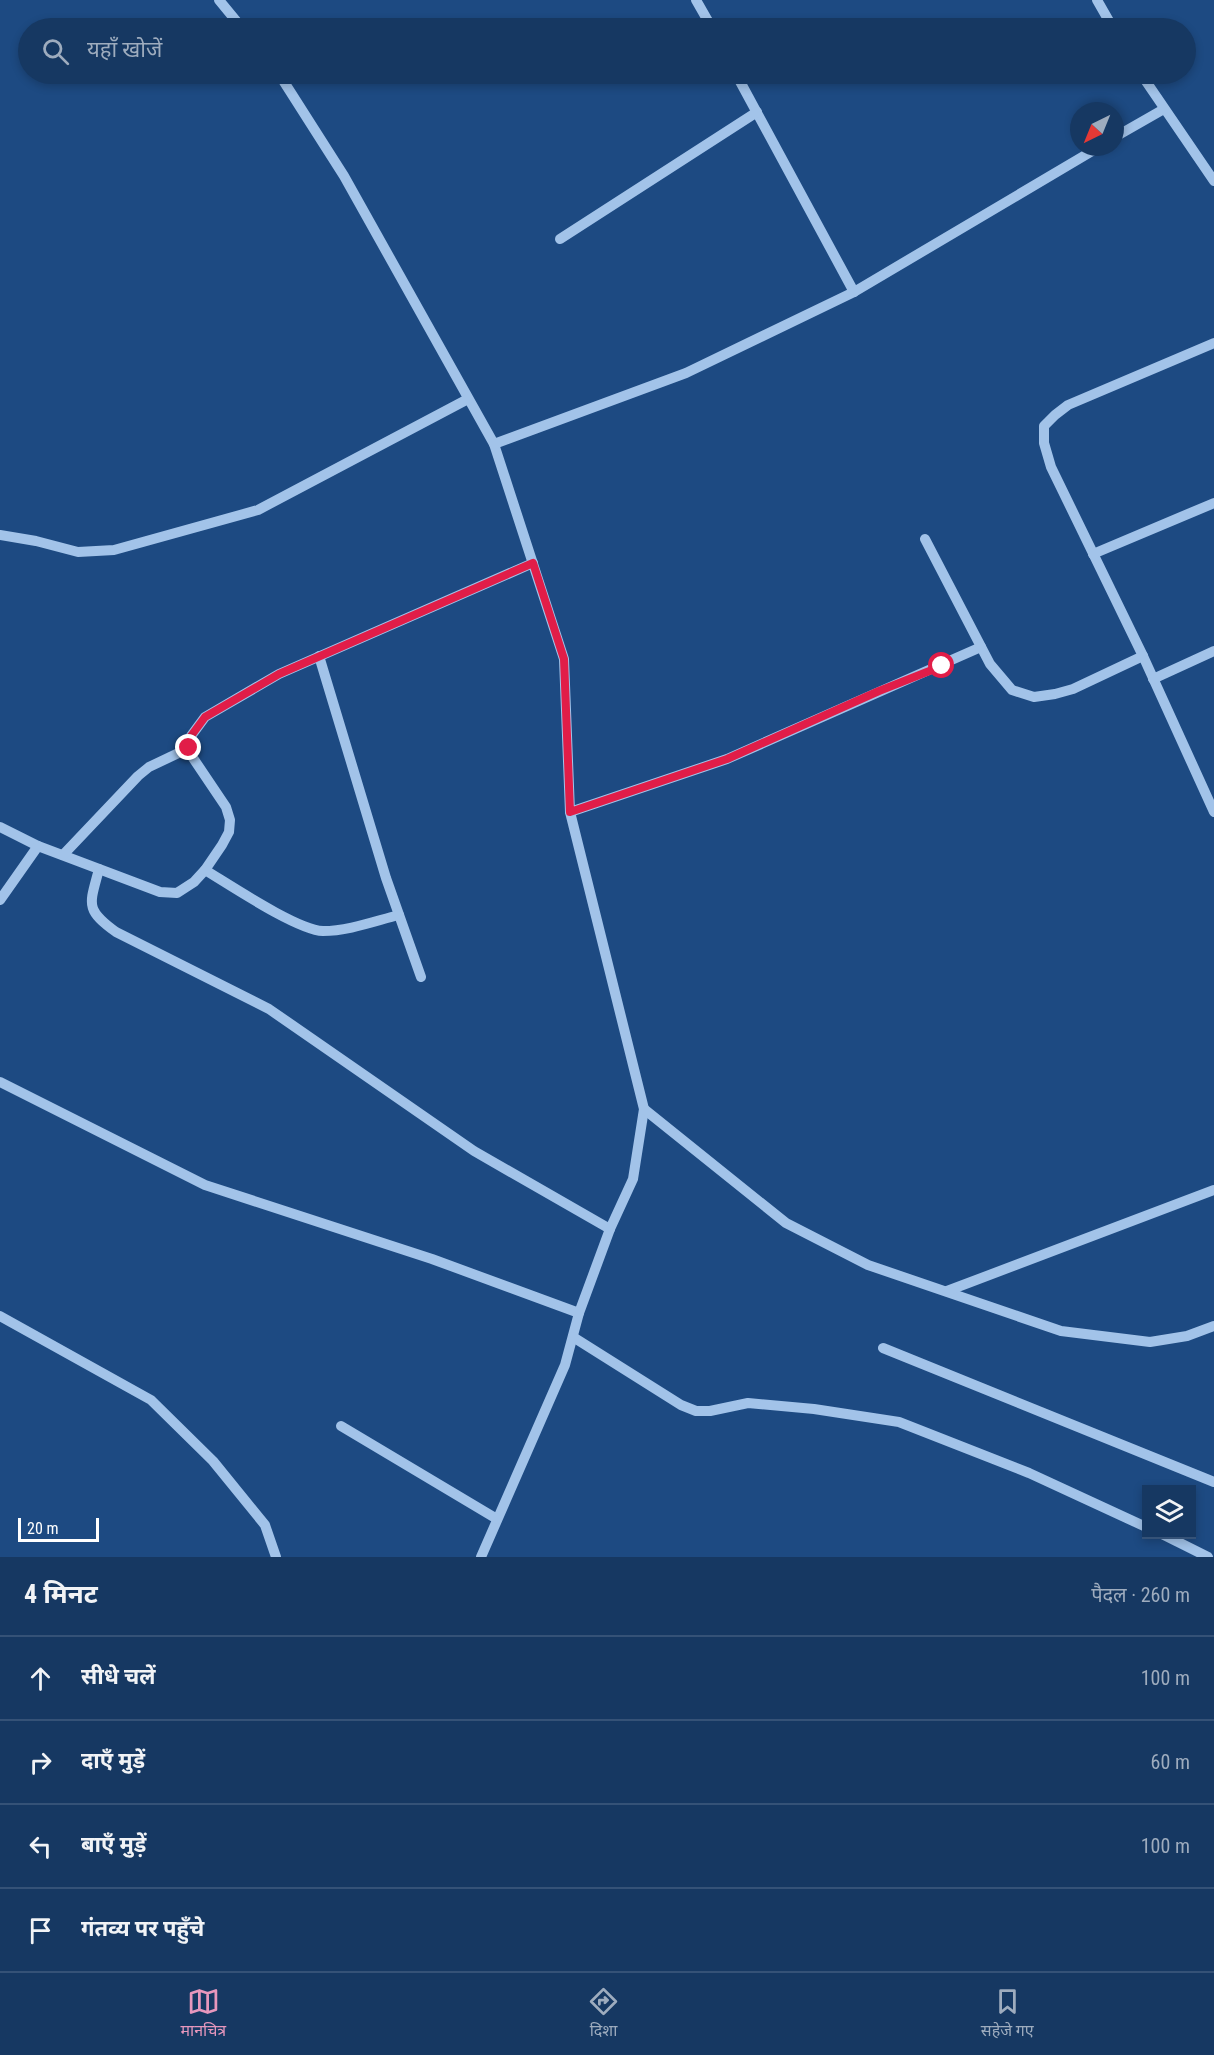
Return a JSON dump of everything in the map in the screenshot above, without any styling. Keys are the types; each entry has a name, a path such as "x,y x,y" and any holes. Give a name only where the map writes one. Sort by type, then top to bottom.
{"street":[{"path":"219,0 234,18"},
{"path":"696,0 706,18"},
{"path":"1097,0 1107,18"},
{"path":"285,84 344,176 494,444 564,659 570,812 644,1109 633,1179 610,1229 579,1313 565,1365 481,1557"},
{"path":"742,84 854,292"},
{"path":"1148,84 1214,180"},
{"path":"1124,132 1164,109"},
{"path":"560,239 757,112"},
{"path":"494,444 686,373 854,292 1084,156"},
{"path":"1214,343 1068,405 1044,426 1044,443 1051,467 1210,794 1214,812"},
{"path":"0,535 36,540 78,552 114,550 258,510 468,399"},
{"path":"1094,554 1214,503"},
{"path":"925,539 990,664 1012,690 1034,697 1055,694 1073,689 1143,656"},
{"path":"0,827 38,846 160,892 177,893 194,882 205,870 229,832 230,820 226,807 193,758 189,748 191,736 205,717 279,674 533,563"},
{"path":"570,812 727,759 981,647"},
{"path":"1153,679 1214,651"},
{"path":"319,656 386,878 421,977"},
{"path":"63,855 138,776 149,767 189,748"},
{"path":"0,900 38,846"},
{"path":"99,869 91,901 92,910 99,920 116,932 269,1010 474,1151 610,1229"},
{"path":"205,870 300,926 320,931 339,930 399,915"},
{"path":"0,1082 205,1185 432,1259 579,1313"},
{"path":"644,1109 786,1223 868,1265 1061,1331 1150,1342 1187,1336 1214,1326"},
{"path":"947,1291 1214,1190"},
{"path":"0,1316 151,1400 213,1461 250,1507 265,1526 276,1557"},
{"path":"573,1337 681,1405 696,1411 710,1412 748,1403 813,1409 899,1422 1029,1473 1142,1525"},
{"path":"883,1348 1214,1482"},
{"path":"341,1426 497,1519"},
{"path":"1172,1539 1208,1557"}],"route":[{"path":"189,748 191,736 205,717 279,674 533,563 564,659 570,812 727,759 879,691 942,666"}]}
